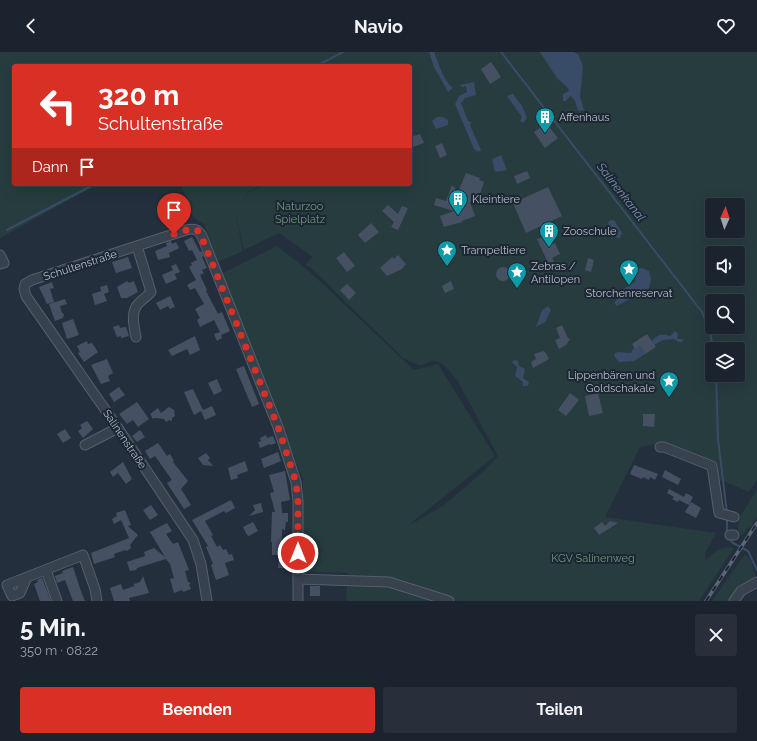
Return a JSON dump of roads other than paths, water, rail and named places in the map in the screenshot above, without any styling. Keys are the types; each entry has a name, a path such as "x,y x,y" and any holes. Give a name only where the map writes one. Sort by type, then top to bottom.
{"street":[{"name":"Schultenstraße","path":"24,287 27,282 32,280 190,229 199,230 278,427 296,482 298,501 298,601"},
{"path":"136,337 133,322 135,309 138,303 150,292 137,246"},
{"name":"Salinenstraße","path":"24,287 26,296 118,428 193,540 201,564 207,601"},
{"path":"85,445 118,428"},
{"path":"660,447 664,447 712,466 719,513 729,516"},
{"path":"27,577 83,555 95,588 97,601"},
{"path":"46,570 57,601"},
{"path":"298,578 388,582 449,601"},
{"path":"734,601 741,591 755,583"}],"water":[{"path":"429,52 434,52 444,76 453,88 448,92 434,67"},
{"path":"540,52 573,52 578,54 583,66 580,97 584,110 578,111 575,100 570,96 566,101 563,101 563,94 569,91 568,88 557,78"},
{"path":"474,82 476,95 465,98 461,103 468,121 471,122 470,125 481,150 478,152 474,149 455,104 459,96 467,92 466,86 462,87 460,85"},
{"path":"513,94 522,106 527,118 523,123 520,121 522,117 507,96"},
{"path":"437,117 444,117 447,119 448,125 436,129 432,121"},
{"path":"501,155 507,170 495,172 492,159"},
{"path":"614,220 622,233 620,238 617,238 610,233 608,222"},
{"path":"642,268 649,271 651,278 649,288 617,306 614,303 624,289 635,282 636,270"},
{"path":"548,306 551,310 545,322 536,327 542,310"},
{"path":"675,331 678,334 677,339 684,339 682,342 678,342 674,339 663,340 654,345 652,341 656,337 662,335 670,336"},
{"path":"640,346 645,354 634,361 619,362 614,356 615,353 618,352 631,353 633,349"},
{"path":"515,360 518,361 519,366 525,369 523,378 529,382 528,386 523,386 523,382 515,376 517,367 512,362"}],"waterway":[{"path":"320,64 343,52"},
{"name":"Salinenkanal","path":"501,52 702,312 710,331 712,342"},
{"path":"7,230 91,186"},
{"name":"Salinenkanal","path":"716,382 718,439 727,513"},
{"name":"Salinenkanal","path":"727,517 727,533"},
{"name":"Salinenkanal","path":"728,537 733,543 748,551 757,570"}],"railway":[{"path":"706,601 757,523"}],"place":[{"name":"Affenhaus","path":"545,134"},
{"name":"Kleintiere","path":"458,216"},
{"name":"Zooschule","path":"549,248"},
{"name":"Trampeltiere","path":"447,267"},
{"name":"Storchenreservat","path":"629,286"},
{"name":"Zebras / Antilopen","path":"517,289"},
{"name":"Lippenbären und Goldschakale","path":"669,398"}],"park label":[{"name":"Naturzoo Spielplatz","path":"300,212"},
{"name":"KGV Salinenweg","path":"593,558"}]}
